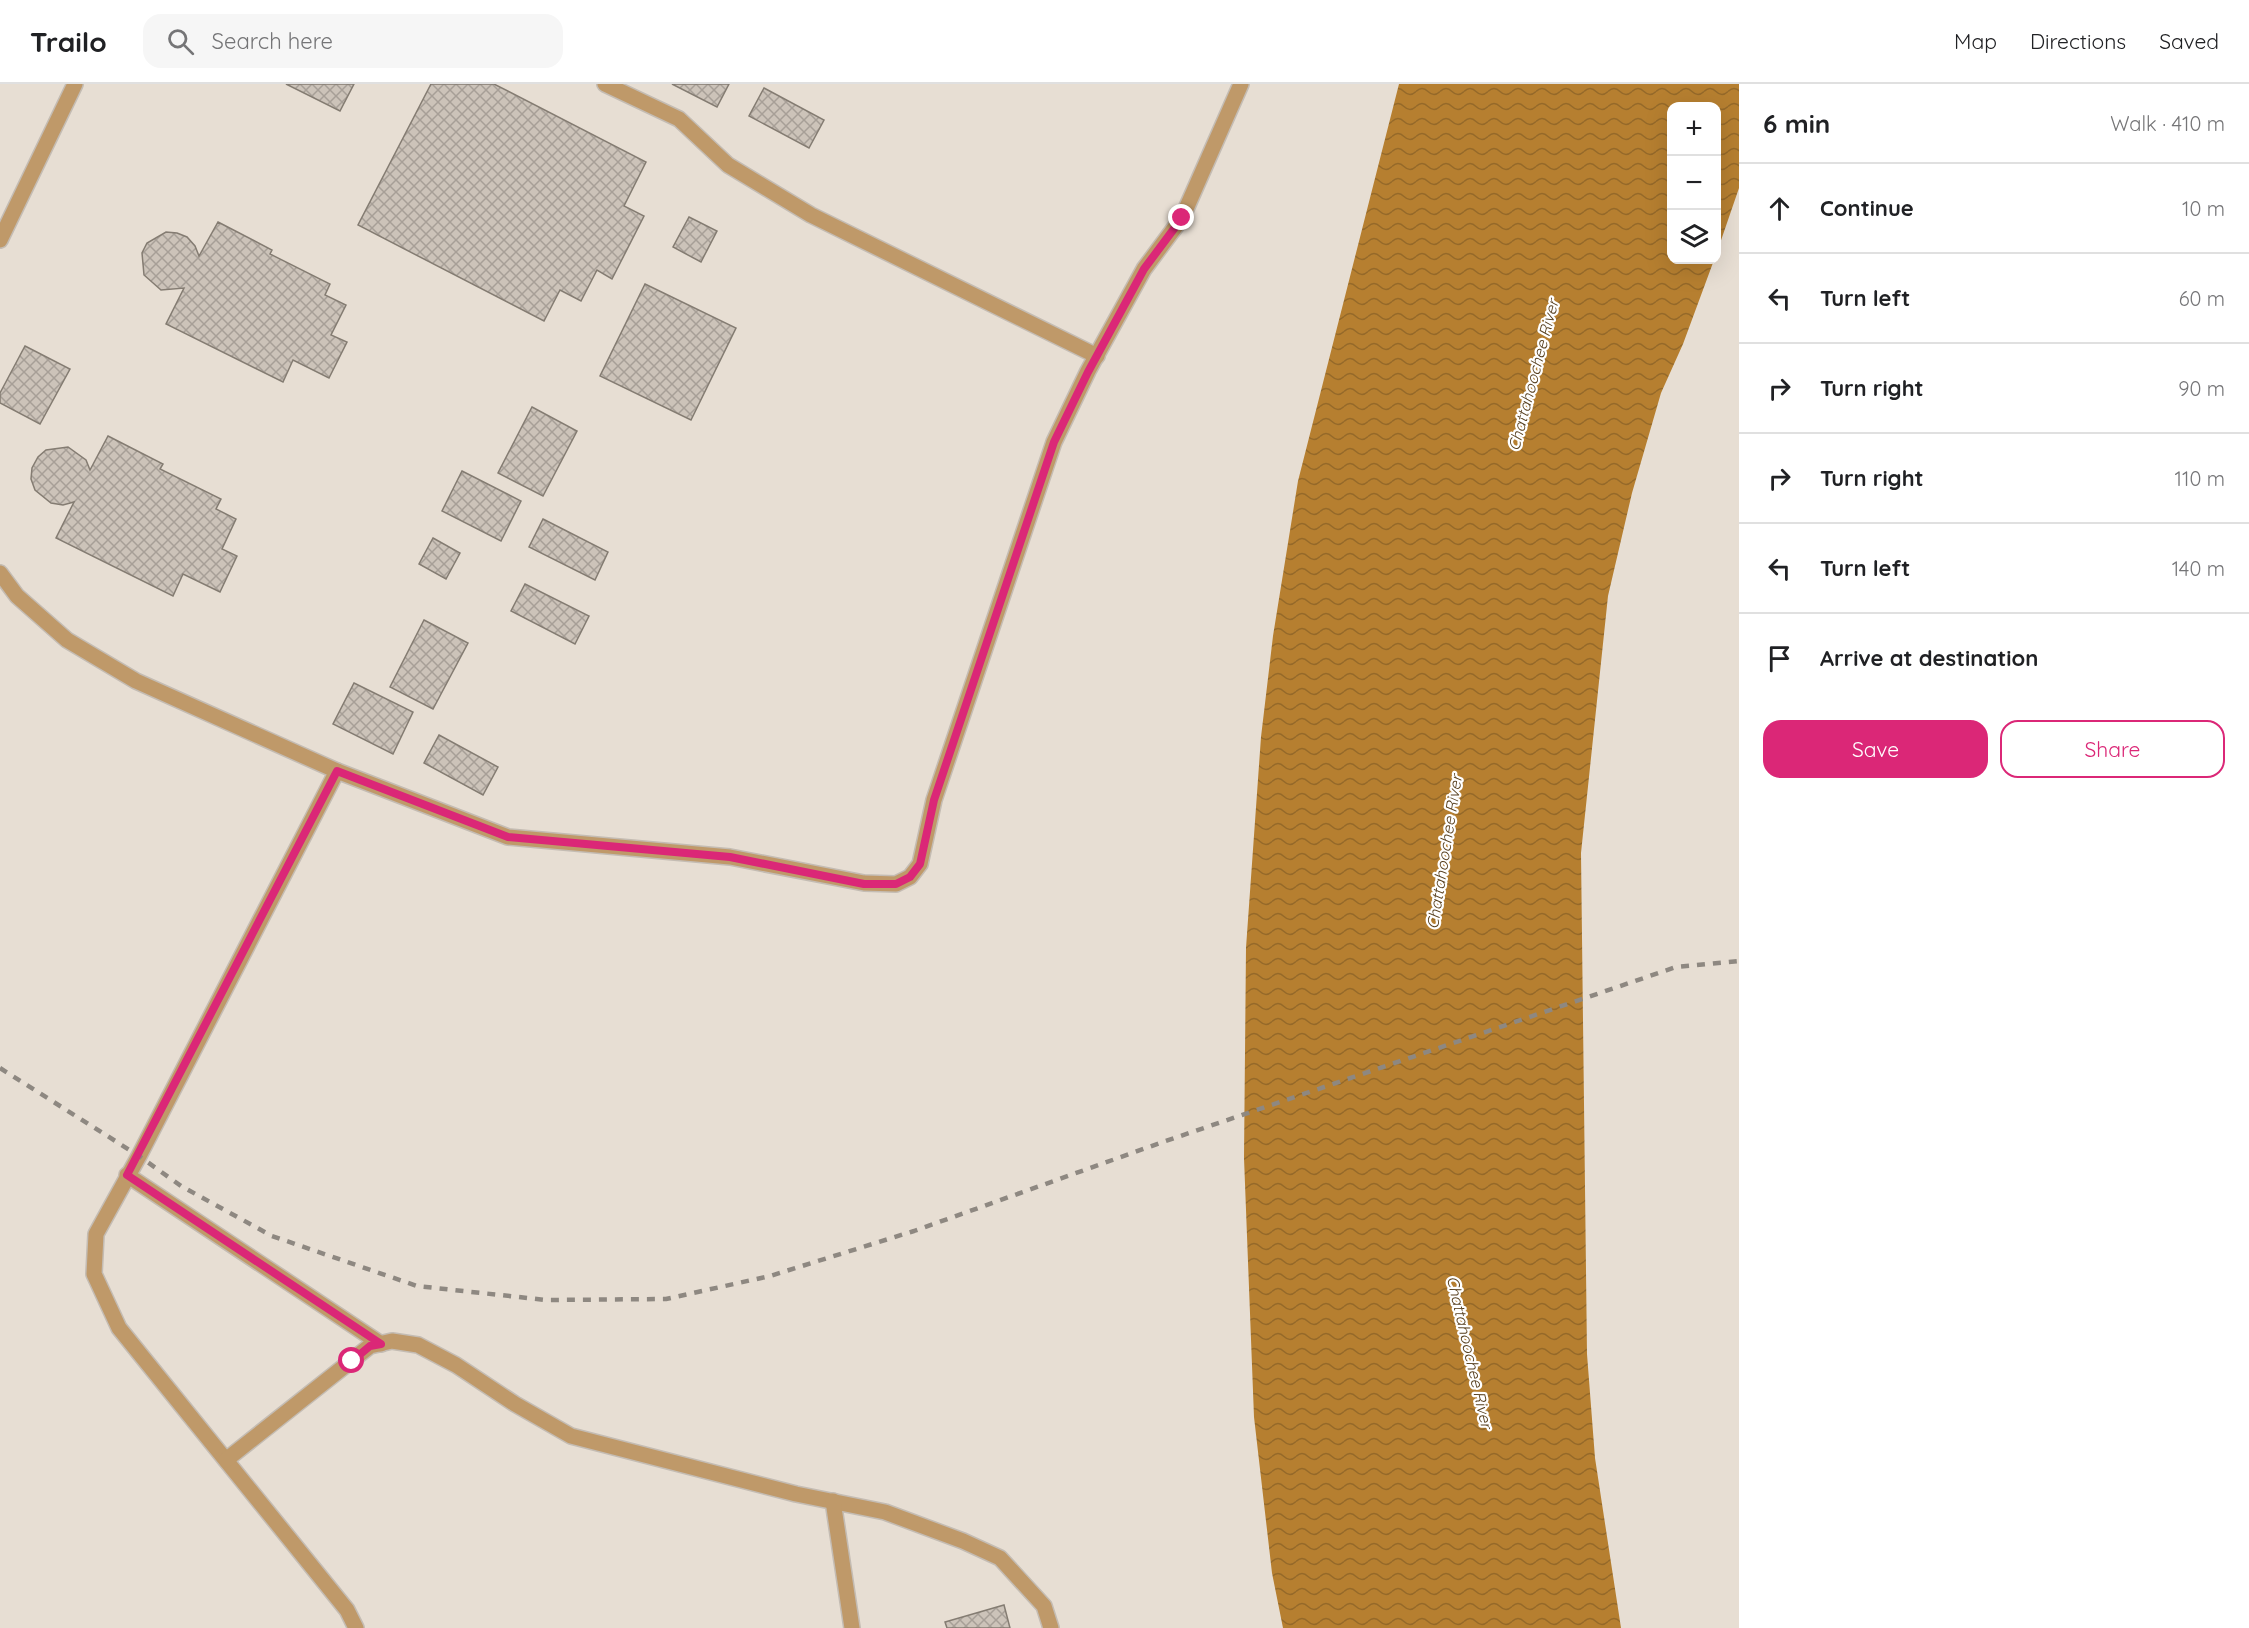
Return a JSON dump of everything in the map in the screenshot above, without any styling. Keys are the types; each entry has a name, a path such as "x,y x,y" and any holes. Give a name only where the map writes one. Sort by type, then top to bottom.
{"lane":[{"path":"0,240 75,84"},
{"path":"605,84 679,119 728,165 811,215 1096,357"},
{"path":"0,573 17,596 67,640 136,681 337,771 508,837 730,857 864,884 896,884 910,877 920,864 934,800 1054,442 1096,357 1144,269 1182,218 1241,84"},
{"path":"337,771 96,1234 94,1274 119,1328 347,1610 356,1628"},
{"path":"127,1175 381,1344"},
{"path":"226,1460 370,1346 392,1341 418,1345 456,1365 515,1404 571,1436 796,1494 885,1512 963,1541 1000,1558 1044,1606 1051,1628"},
{"path":"833,1501 852,1628"}],"water":[{"name":"Chattahoochee River","path":"1399,84 1739,84 1739,188 1721,240 1721,102 1667,102 1667,264 1713,264 1683,344 1661,393 1632,493 1608,596 1581,853 1587,1354 1595,1458 1621,1628 1283,1628 1272,1573 1254,1417 1244,1158 1246,948 1261,737 1273,636 1298,481"}],"building":[{"path":"286,84 354,84 340,111"},
{"path":"431,84 494,84 646,162 624,206 644,216 612,279 597,270 581,301 560,290 544,321 358,225"},
{"path":"672,84 729,84 717,107"},
{"path":"764,88 824,120 809,148 749,116"},
{"path":"689,217 717,231 701,262 673,247"},
{"path":"218,222 272,250 270,254 330,284 325,295 346,305 331,335 347,342 329,378 293,360 283,382 166,324 184,288 161,290 144,275 142,253 147,243 166,232 177,233 187,237 195,246 199,256"},
{"path":"645,284 736,328 691,420 600,376"},
{"path":"25,346 70,369 40,424 0,403 0,393"},
{"path":"532,407 577,431 543,496 498,473"},
{"path":"108,436 163,464 160,469 221,499 216,509 236,519 222,549 237,556 220,592 183,574 173,596 56,538 74,502 63,505 51,503 35,490 31,479 32,468 38,457 46,450 68,447 86,460 90,470"},
{"path":"462,471 521,501 501,541 442,511"},
{"path":"543,519 608,552 595,580 529,547"},
{"path":"433,538 460,553 446,579 419,564"},
{"path":"525,584 589,616 575,644 511,611"},
{"path":"424,620 468,643 433,709 390,687"},
{"path":"354,683 413,712 393,754 333,724"},
{"path":"439,735 498,767 483,795 424,763"},
{"path":"1004,1605 1010,1628 947,1628 945,1622"}],"railway":[{"path":"0,1068 139,1156 181,1186 272,1236 417,1286 546,1300 666,1299 770,1276 914,1231 1160,1143 1676,967 1739,961"}],"route":[{"path":"352,1361 370,1346 381,1344 127,1175 139,1156 337,771 508,837 730,857 864,884 896,884 910,877 920,864 934,800 966,709 994,617 1020,550 1054,442 1088,372 1122,314 1144,269 1182,218"}]}
